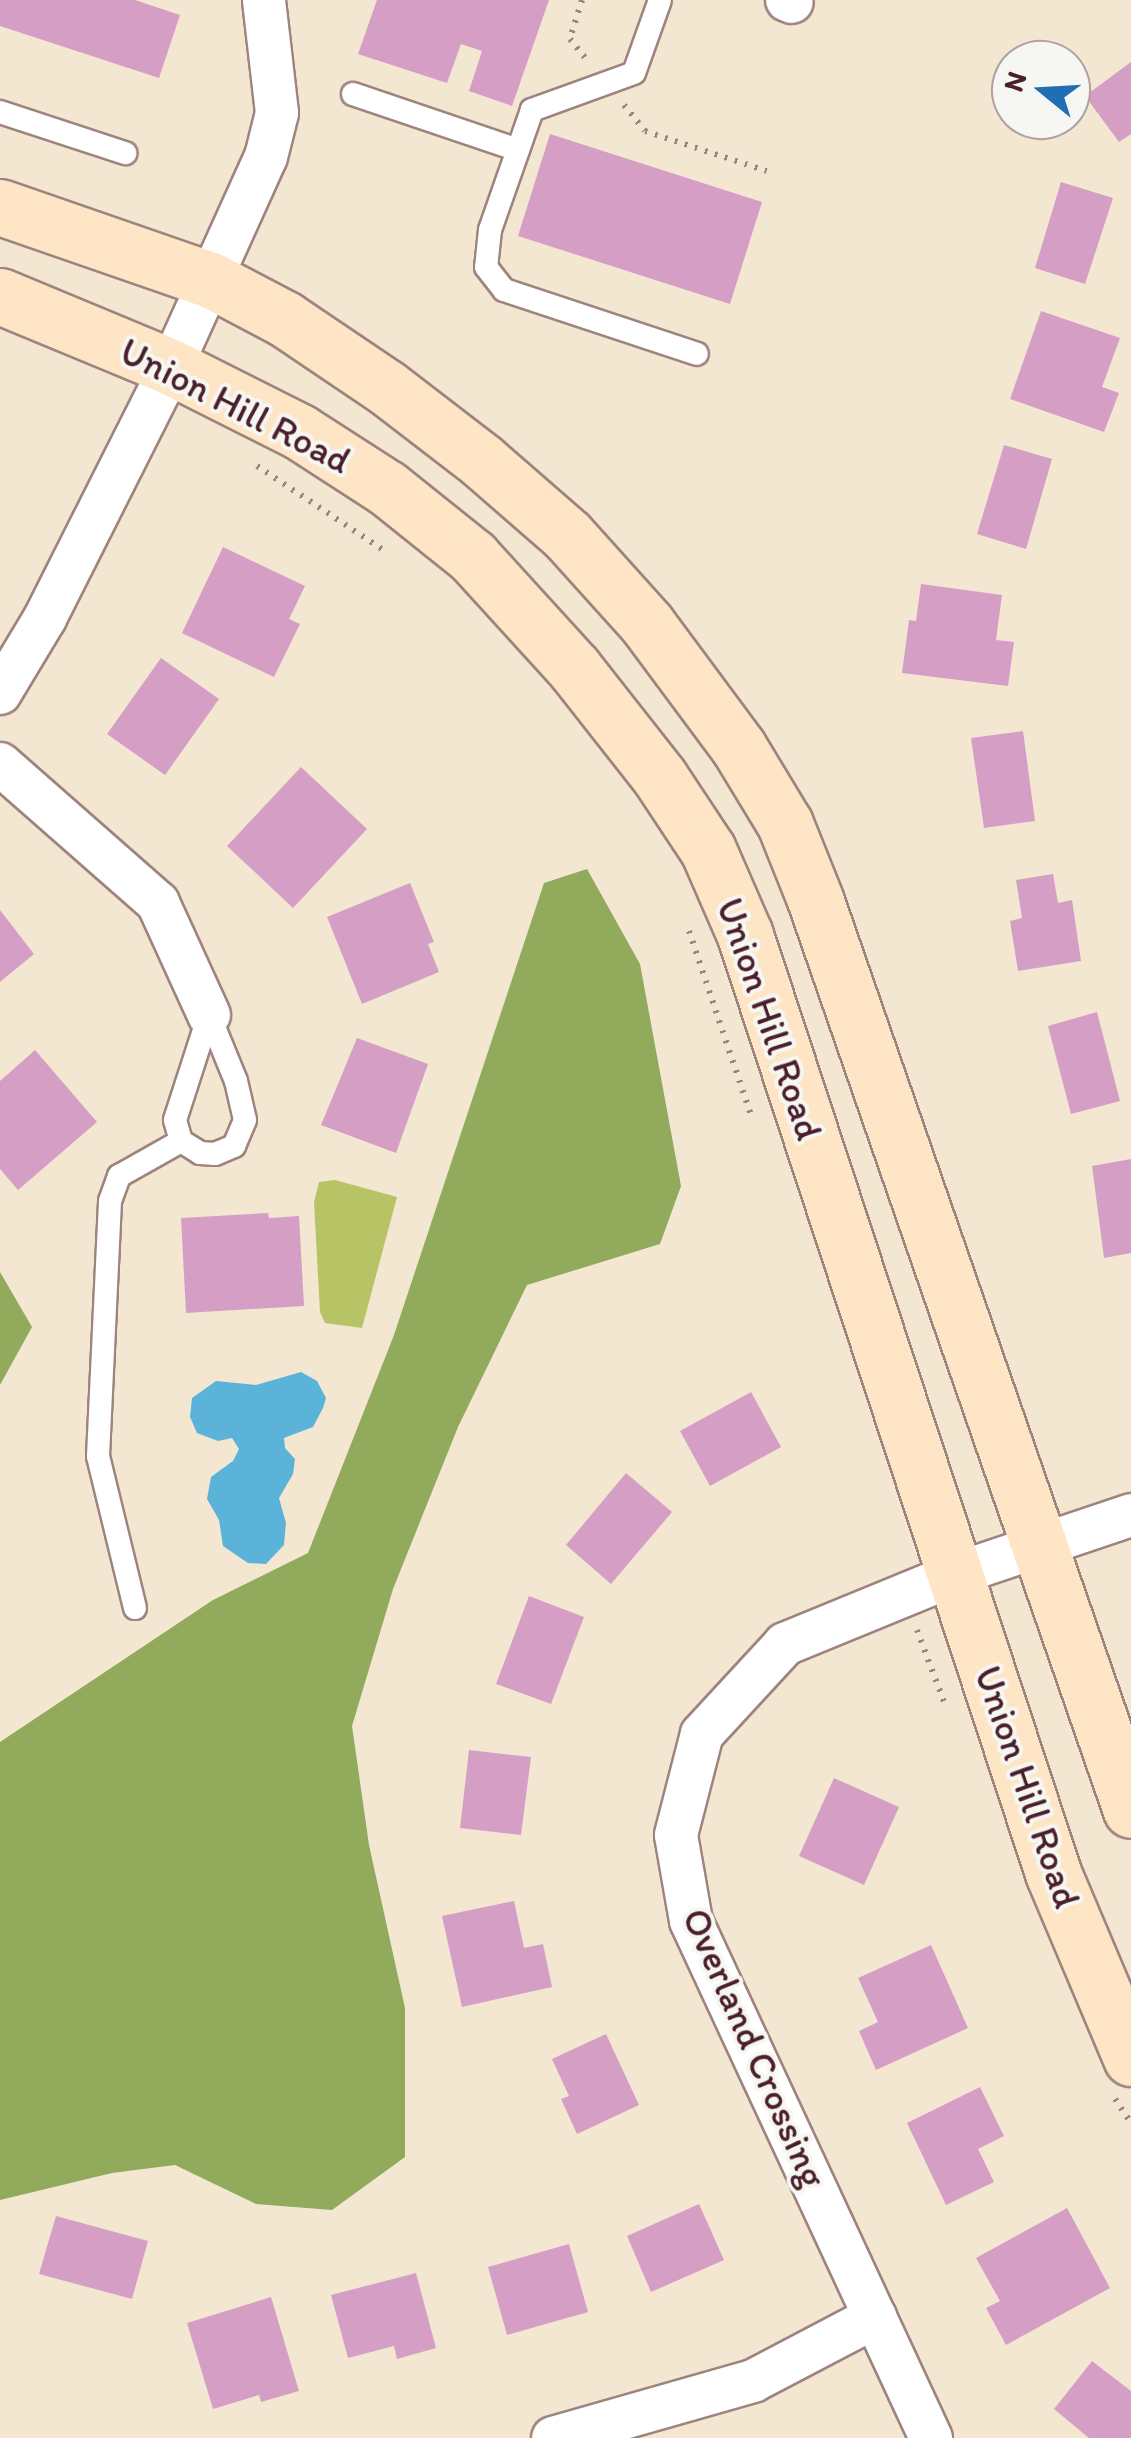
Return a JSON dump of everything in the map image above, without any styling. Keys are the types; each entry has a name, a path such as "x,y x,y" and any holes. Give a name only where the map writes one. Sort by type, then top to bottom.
{"street":[{"path":"0,693 45,618 171,366 266,158 277,113 264,0"},
{"path":"0,207 211,280 285,320 386,388 482,461 566,535 648,624 739,748 786,824 815,898 1131,1810"},
{"name":"Union Hill Road","path":"0,296 171,366 300,432 387,488 473,557 574,668 659,776 698,835 745,935 930,1584 1054,1873 1120,2074"},
{"path":"0,764 158,903 209,1016"},
{"name":"Overland Crossing","path":"931,2438 691,1922 676,1835 702,1734 785,1644 930,1584 1131,1515"},
{"path":"553,2438 753,2381 875,2317"}],"lane":[{"path":"660,0 634,73 532,110 490,230 486,267 504,290 697,354"},
{"path":"353,94 518,150"},
{"path":"0,112 125,152"},
{"path":"209,1016 236,1080 245,1120 234,1146 215,1154 200,1152 182,1141 175,1120 209,1016"},
{"path":"136,1608 98,1456 110,1201 119,1176 182,1141"}],"path":[{"path":"582,0 570,39 645,131 767,171"},
{"path":"244,458 392,555"},
{"path":"684,917 754,1122"},
{"path":"930,1584 953,1723"},
{"path":"1120,2074 1131,2123"}],"green space":[{"path":"587,869 640,964 681,1186 660,1244 527,1285 458,1427 393,1589 352,1726 369,1845 405,2008 405,2157 332,2210 256,2204 175,2165 112,2173 0,2200 0,1742 213,1600 308,1553 394,1335 544,883"},
{"path":"335,1180 397,1197 362,1328 325,1323 320,1312 314,1202 319,1182"},
{"path":"0,1272 32,1327 0,1385"}],"water":[{"path":"301,1372 317,1381 326,1398 313,1427 284,1438 285,1448 295,1459 293,1474 279,1498 286,1523 284,1545 266,1564 248,1563 223,1546 219,1520 207,1499 211,1477 233,1461 239,1449 232,1438 218,1441 197,1433 190,1417 192,1398 216,1381 256,1385"}],"building":[{"path":"0,0 135,0 180,15 159,78 0,26"},
{"path":"377,0 549,0 512,106 469,91 482,51 461,44 447,83 358,54"},
{"path":"1131,62 1131,134 1119,142 1091,104 1091,92"},
{"path":"550,134 762,202 730,304 518,236"},
{"path":"1061,182 1113,198 1085,284 1035,268"},
{"path":"1041,311 1120,338 1102,387 1119,393 1104,432 1010,399"},
{"path":"1004,445 1052,459 1026,549 977,534"},
{"path":"223,547 305,586 289,619 300,624 274,677 182,633"},
{"path":"921,584 1002,595 996,640 1014,642 1008,686 902,673 909,620 916,621"},
{"path":"161,658 219,699 165,775 107,734"},
{"path":"1023,731 1035,821 984,828 971,738"},
{"path":"301,767 367,829 293,908 227,846"},
{"path":"1053,874 1058,903 1072,900 1081,961 1018,971 1010,921 1022,918 1016,880"},
{"path":"410,883 434,942 428,944 439,972 362,1004 327,917"},
{"path":"0,910 34,954 0,982"},
{"path":"1097,1012 1120,1101 1071,1114 1048,1026"},
{"path":"357,1038 428,1064 396,1153 321,1125"},
{"path":"35,1050 97,1122 18,1190 0,1169 0,1081"},
{"path":"1131,1159 1131,1253 1104,1258 1092,1166"},
{"path":"268,1213 269,1218 299,1216 304,1306 186,1313 181,1218"},
{"path":"751,1392 781,1447 710,1486 680,1431"},
{"path":"626,1473 672,1512 611,1584 566,1545"},
{"path":"529,1596 584,1617 551,1704 496,1684"},
{"path":"469,1750 531,1757 521,1835 460,1828"},
{"path":"834,1778 899,1807 864,1885 799,1856"},
{"path":"514,1901 524,1948 543,1944 552,1987 462,2007 442,1916"},
{"path":"931,1945 968,2028 876,2070 859,2031 878,2022 858,1978"},
{"path":"606,2034 639,2105 577,2134 561,2099 569,2096 552,2059"},
{"path":"980,2087 1004,2136 978,2149 994,2182 946,2205 907,2123"},
{"path":"699,2204 724,2260 651,2292 627,2236"},
{"path":"1067,2208 1110,2288 1006,2345 986,2308 1000,2301 976,2258"},
{"path":"56,2216 148,2241 132,2299 39,2274"},
{"path":"569,2244 588,2312 507,2335 488,2267"},
{"path":"416,2273 436,2348 397,2359 394,2346 348,2358 331,2295"},
{"path":"271,2297 299,2391 261,2402 259,2395 213,2409 187,2323"},
{"path":"1092,2361 1131,2391 1131,2438 1089,2438 1054,2409"}]}
